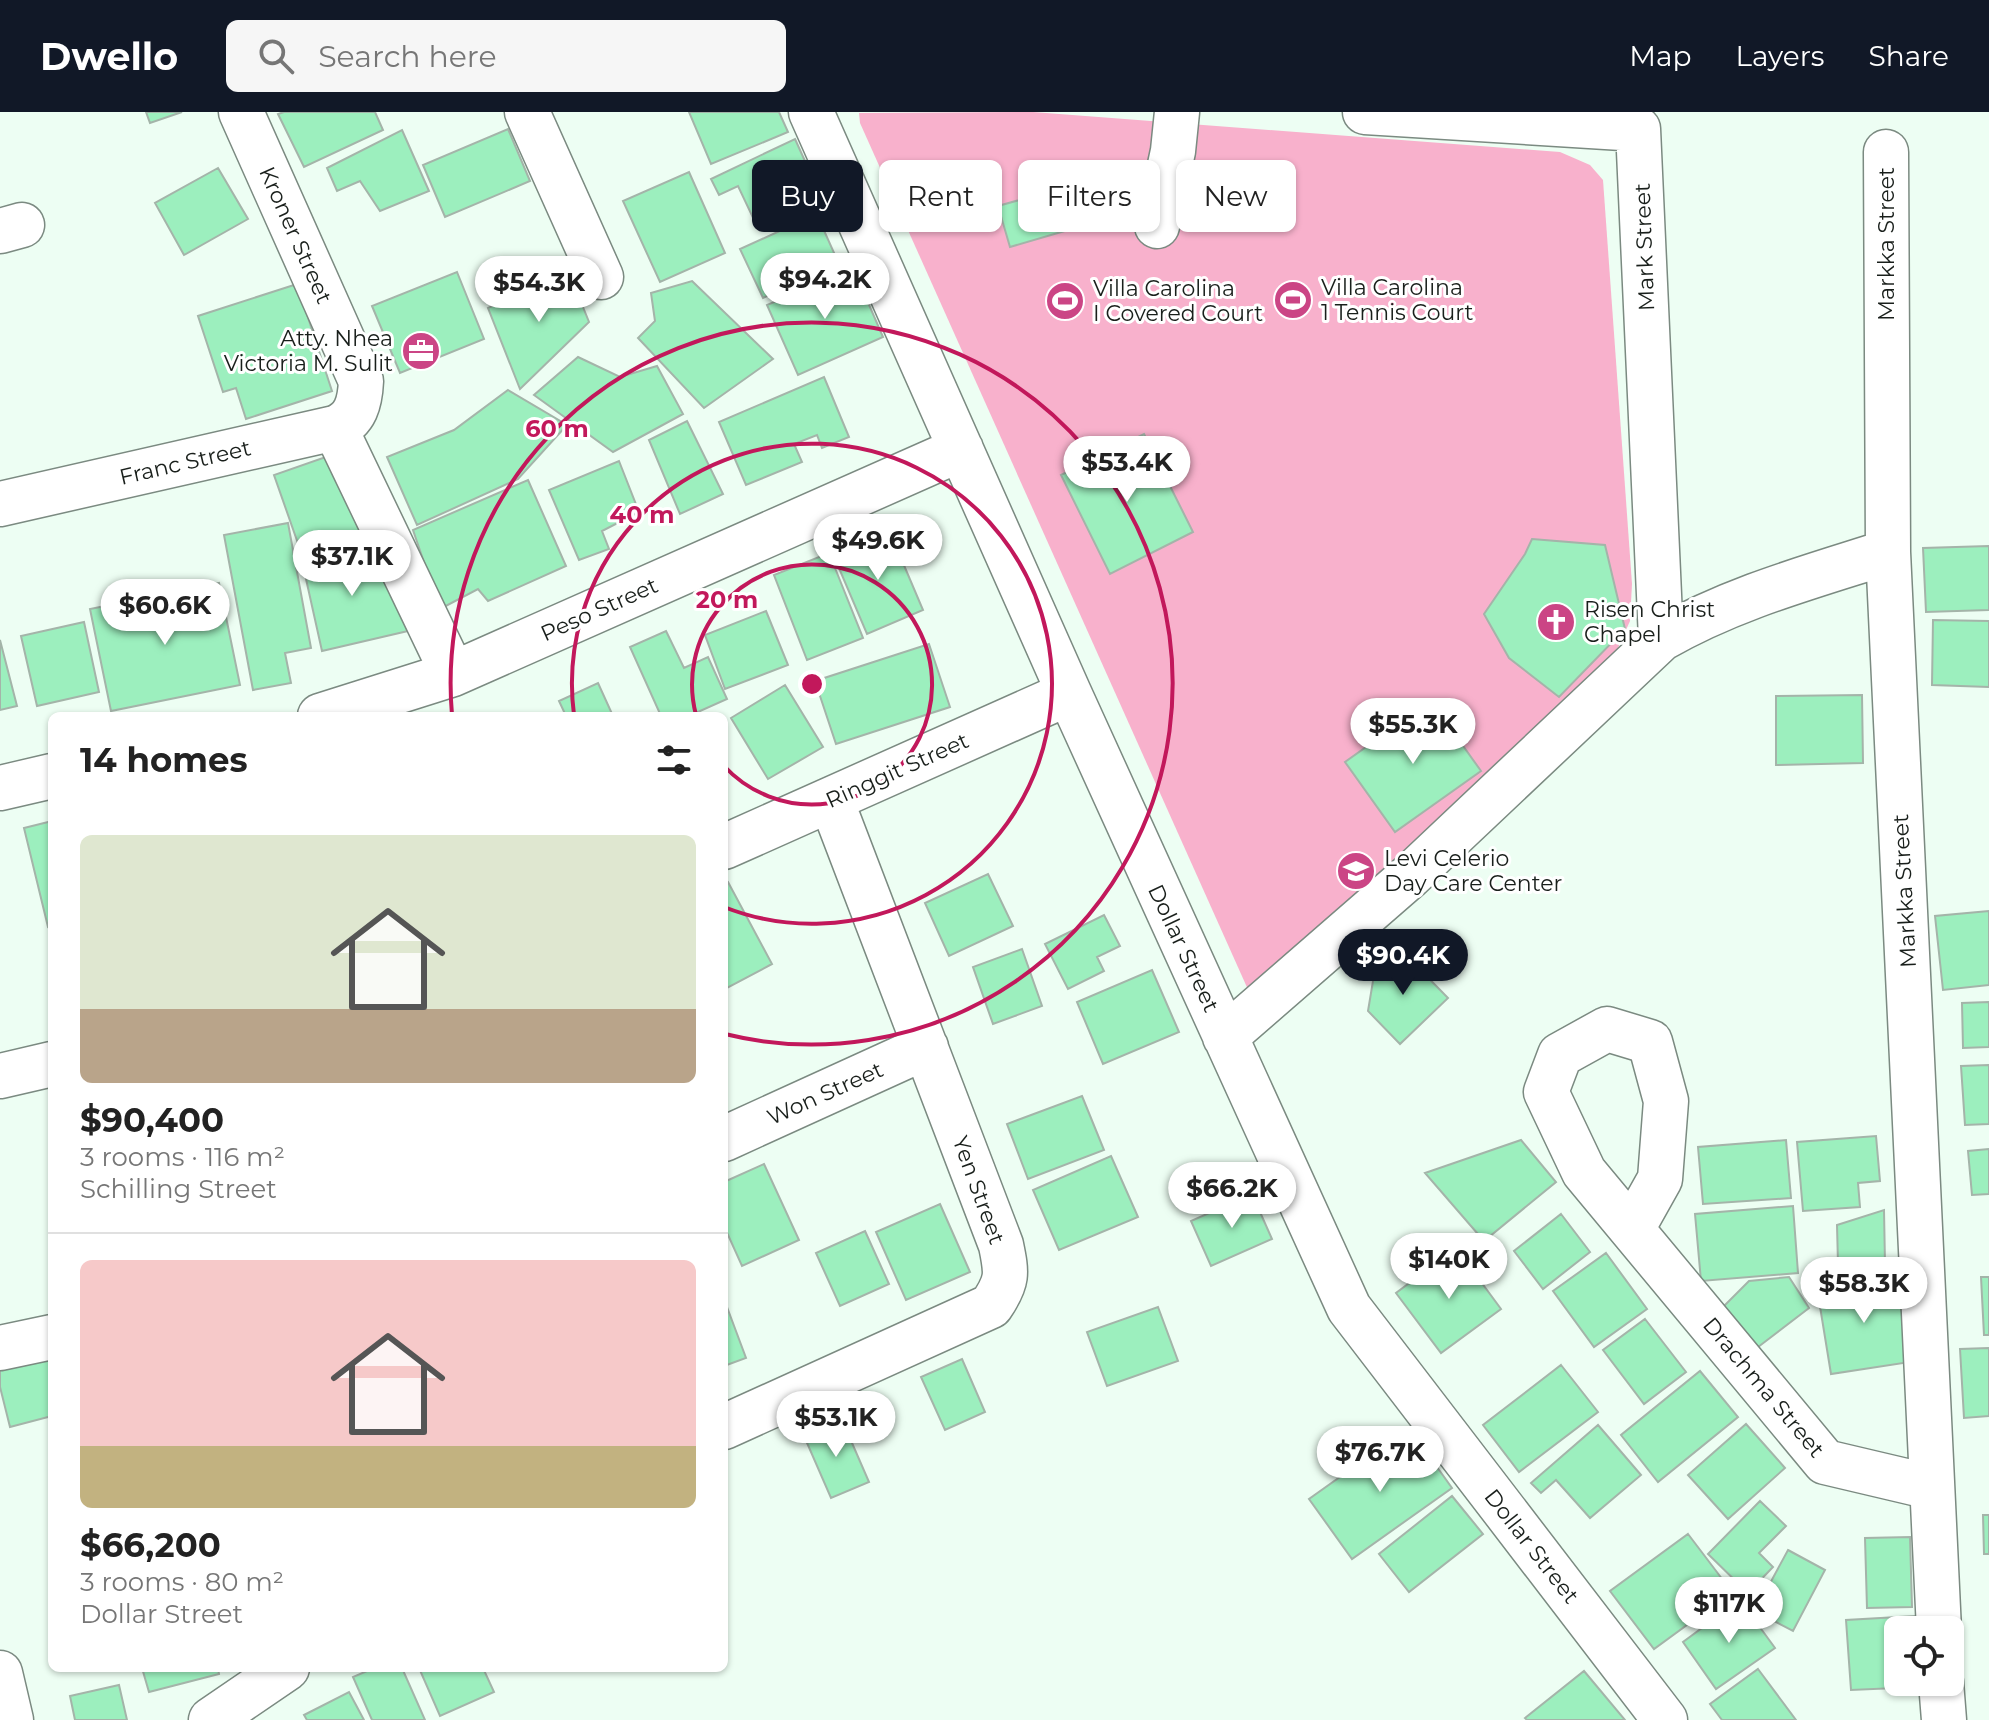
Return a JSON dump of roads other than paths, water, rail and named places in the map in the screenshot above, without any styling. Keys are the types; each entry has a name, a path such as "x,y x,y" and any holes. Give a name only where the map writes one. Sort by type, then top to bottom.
{"street":[{"name":"Kroner Street","path":"241,112 361,381 347,416 453,674"},
{"path":"527,112 601,277"},
{"name":"Dollar Street","path":"811,112 1069,693 1349,1308 1665,1720"},
{"path":"1160,212 1173,151 1177,112"},
{"name":"Mark Street","path":"1365,112 1638,129 1661,639"},
{"name":"Markka Street","path":"1886,152 1888,552 1938,1616"},
{"name":"Franc Street","path":"0,504 347,416"},
{"name":"Peso Street","path":"333,712 453,674 961,449"},
{"path":"1225,1037 1410,876 1661,639 1697,618 1751,596 1888,552"},
{"name":"Ringgit Street","path":"728,845 1069,693"},
{"path":"0,788 48,777"},
{"name":"Yen Street","path":"728,1425 991,1306 1002,1289 1007,1273 1001,1245 831,800"},
{"name":"Won Street","path":"728,1137 926,1047"},
{"path":"0,1076 48,1065"},
{"name":"Drachma Street","path":"1632,1229 1825,1462 1931,1487"},
{"path":"0,1348 48,1338"},
{"path":"211,1720 281,1672"},
{"path":"0,1673 11,1720"},
{"path":"1942,1696 1944,1720"}],"place":[{"name":"Villa Carolina 1 Tennis Court","path":"1293,300"},
{"name":"Villa Carolina I Covered Court","path":"1065,301"},
{"name":"Atty. Nhea Victoria M. Sulit","path":"421,351"},
{"name":"Risen Christ Chapel","path":"1556,622"},
{"name":"Levi Celerio Day Care Center","path":"1356,871"}]}
